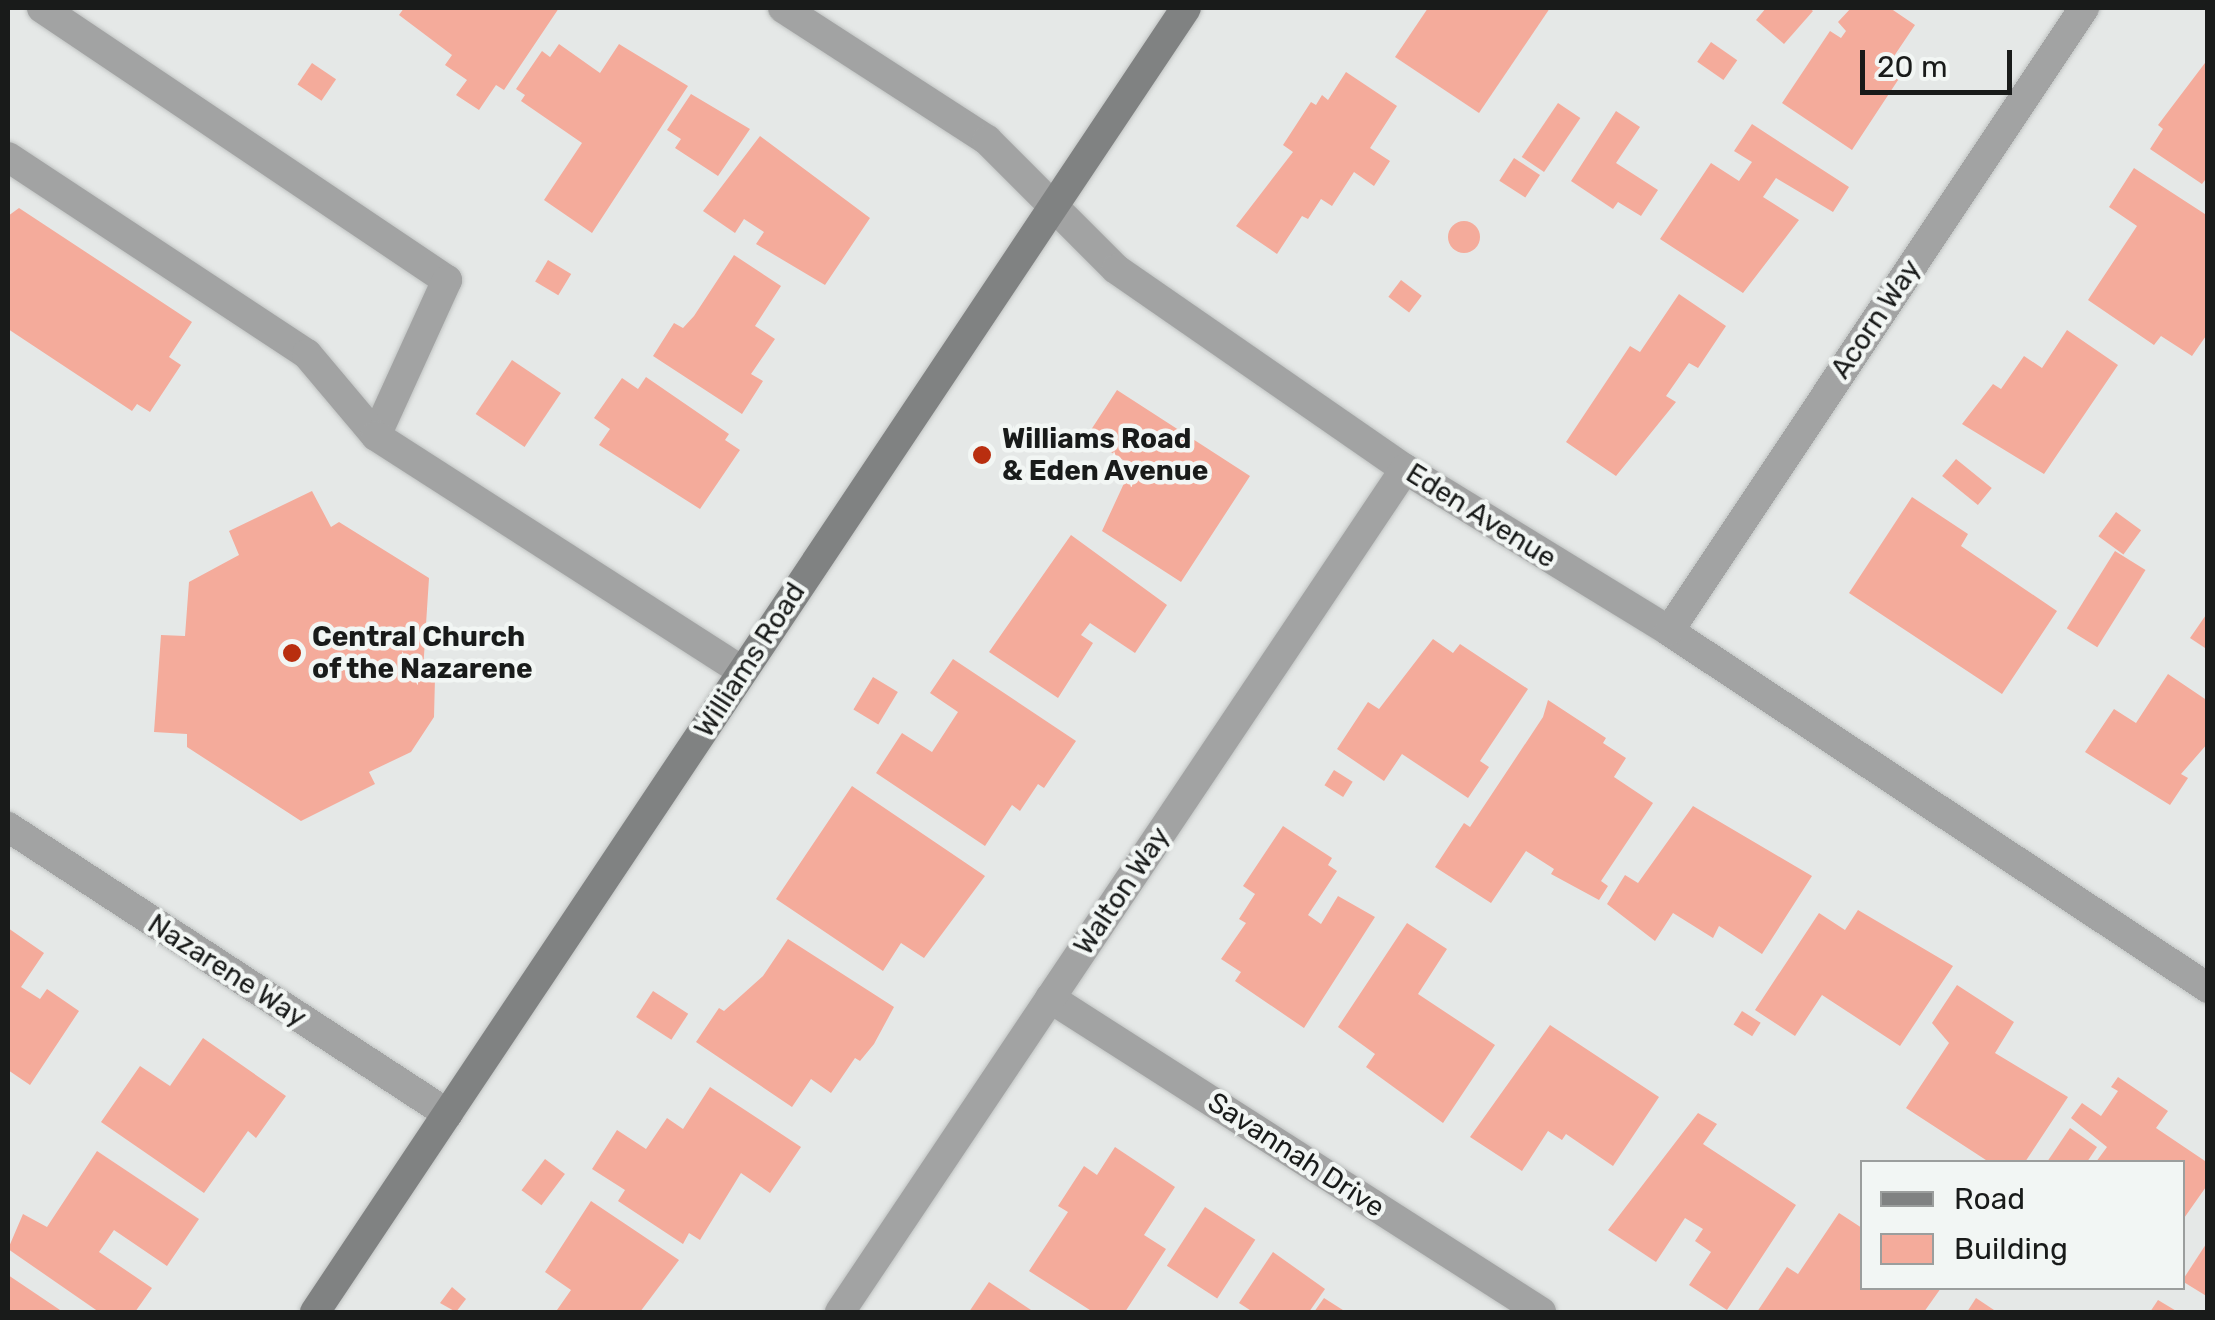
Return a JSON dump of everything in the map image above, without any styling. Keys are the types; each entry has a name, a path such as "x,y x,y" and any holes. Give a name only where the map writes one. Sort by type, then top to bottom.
{"street":[{"path":"42,8 448,280 376,436"},
{"name":"Eden Avenue","path":"783,8 987,140 1116,269 1405,469 1668,631 2208,988"},
{"name":"Williams Road","path":"315,1312 1186,8"},
{"name":"Acorn Way","path":"1668,631 2084,8"},
{"path":"8,158 307,354 376,436 742,671"},
{"name":"Walton Way","path":"840,1312 1405,469"},
{"name":"Nazarene Way","path":"8,827 448,1114"},
{"name":"Savannah Drive","path":"1050,998 1541,1312"}],"building":[{"path":"404,8 559,8 504,90 496,85 479,110 456,95 467,80 445,65 452,55 399,15"},
{"path":"1428,8 1550,8 1479,113 1395,57"},
{"path":"1766,8 1813,11 1784,44 1756,20"},
{"path":"1851,8 1890,8 1915,25 1886,68 1900,77 1852,150 1782,103 1830,31 1841,38 1846,31 1838,22"},
{"path":"1711,42 1737,60 1723,80 1697,62"},
{"path":"559,44 600,73 619,44 688,86 592,233 544,200 582,143 521,101 525,95 516,89 542,51 550,57"},
{"path":"2208,59 2208,176 2202,184 2150,149 2163,129 2158,125"},
{"path":"312,63 336,79 322,101 297,85"},
{"path":"1346,72 1397,106 1370,148 1390,161 1374,186 1354,172 1332,206 1321,199 1308,219 1302,216 1277,254 1236,226 1293,152 1283,145 1311,102 1316,105 1322,95 1328,100"},
{"path":"691,94 750,129 718,176 675,148 681,139 667,130"},
{"path":"1558,103 1580,118 1544,172 1522,157"},
{"path":"1616,111 1640,127 1616,163 1658,190 1641,216 1618,202 1613,209 1571,181"},
{"path":"1752,124 1849,187 1833,212 1776,178 1763,197 1799,220 1743,293 1660,239 1711,163 1739,181 1752,162 1734,151"},
{"path":"760,136 870,218 825,285 756,244 764,232 744,219 735,233 703,211"},
{"path":"1514,158 1540,175 1525,198 1499,181"},
{"path":"2134,168 2208,216 2208,333 2192,356 2161,336 2154,345 2088,300 2137,226 2109,207"},
{"path":"19,208 192,322 169,357 181,365 150,412 137,404 132,411 8,329 8,216"},
{"path":"1464,221 1475,226 1480,237 1475,248 1464,253 1453,248 1448,237 1453,226"},
{"path":"734,255 781,286 755,326 775,339 751,374 763,381 742,414 653,356 674,323 683,328 694,316"},
{"path":"548,260 571,274 558,295 535,281"},
{"path":"1401,280 1422,296 1409,312 1388,297"},
{"path":"1679,294 1726,326 1698,368 1689,363 1666,396 1676,402 1616,476 1566,442 1630,346 1640,352"},
{"path":"2067,330 2118,365 2044,474 1962,424 1993,384 2001,389 2024,356 2042,368"},
{"path":"512,360 561,393 525,447 476,414"},
{"path":"646,377 729,434 725,440 740,450 700,509 599,445 610,429 594,418 622,378 638,389"},
{"path":"1117,390 1250,476 1181,582 1102,531 1132,466 1087,436"},
{"path":"1956,459 1992,488 1978,505 1942,476"},
{"name":"Central Church of the Nazarene","path":"312,491 331,527 339,522 429,578 423,671 435,678 434,717 411,752 369,772 375,784 301,821 187,747 187,734 154,732 161,635 185,636 189,582 239,555 229,531"},
{"path":"1912,497 1968,534 1961,546 2057,611 2002,694 1849,593"},
{"path":"2116,512 2141,530 2123,554 2098,536"},
{"path":"1071,535 1167,605 1135,653 1090,623 1081,635 1093,643 1058,698 989,652"},
{"path":"2115,551 2146,570 2097,647 2067,628"},
{"path":"2208,612 2208,650 2190,638"},
{"path":"1433,639 1453,653 1460,644 1528,689 1480,761 1489,767 1468,798 1402,754 1384,781 1337,749 1368,702 1379,709"},
{"path":"953,659 1076,741 1044,788 1038,784 1020,811 1012,805 985,846 876,773 902,733 932,752 958,712 930,693"},
{"path":"2168,674 2208,701 2208,743 2181,774 2188,778 2170,805 2085,752 2114,709 2136,723"},
{"path":"873,677 898,692 878,725 853,710"},
{"path":"1548,700 1606,738 1603,743 1626,758 1614,777 1653,803 1601,881 1608,886 1599,900 1551,874 1554,869 1526,851 1491,903 1435,867 1464,823 1470,827 1543,717"},
{"path":"1334,770 1353,782 1343,797 1324,785"},
{"path":"852,786 985,876 924,958 901,943 883,971 776,899"},
{"path":"1693,806 1812,876 1762,954 1719,926 1713,938 1673,913 1655,941 1607,904 1625,875 1638,883"},
{"path":"1283,826 1332,858 1328,865 1337,871 1308,915 1321,924 1338,896 1375,917 1304,1028 1235,981 1241,972 1221,959 1246,923 1239,919 1255,894 1243,886"},
{"path":"1858,910 1953,966 1900,1046 1822,995 1795,1036 1755,1010 1819,913 1845,930"},
{"path":"1407,923 1447,949 1418,994 1495,1045 1443,1123 1366,1067 1375,1054 1338,1027"},
{"path":"8,928 44,953 21,987 40,999 47,989 79,1011 30,1085 8,1070"},
{"path":"788,939 894,1007 874,1044 860,1061 855,1058 831,1093 811,1079 792,1107 696,1042 719,1008 724,1011 763,976"},
{"path":"1957,985 2014,1022 1995,1053 2068,1097 2026,1160 1986,1160 1906,1108 1949,1043 1932,1023"},
{"path":"653,991 688,1014 671,1040 636,1017"},
{"path":"1742,1011 1761,1023 1752,1036 1734,1025"},
{"path":"1550,1025 1659,1097 1613,1166 1566,1134 1562,1140 1548,1131 1522,1171 1470,1137"},
{"path":"203,1038 286,1096 256,1138 248,1131 204,1193 101,1122 140,1066 170,1086"},
{"path":"2118,1077 2168,1111 2156,1128 2208,1163 2208,1184 2185,1217 2185,1160 2097,1160 2107,1147 2071,1118 2082,1103 2101,1116 2118,1091 2111,1087"},
{"path":"710,1087 801,1147 770,1193 741,1173 700,1240 689,1233 683,1244 618,1201 625,1190 592,1169 617,1130 646,1149 667,1118 683,1129"},
{"path":"1698,1113 1717,1124 1703,1144 1796,1205 1727,1310 1689,1285 1711,1252 1695,1241 1703,1229 1685,1218 1656,1262 1608,1230"},
{"path":"2070,1128 2097,1147 2088,1160 2048,1160"},
{"path":"1115,1147 1175,1187 1144,1235 1166,1249 1125,1312 1093,1312 1029,1271 1068,1212 1058,1206 1084,1166 1097,1175"},
{"path":"97,1151 199,1219 167,1266 114,1230 99,1252 152,1288 135,1312 99,1312 8,1249 23,1214 47,1227"},
{"path":"545,1159 565,1174 541,1205 522,1190"},
{"path":"591,1201 679,1260 640,1312 557,1310 571,1290 545,1272"},
{"path":"1205,1207 1255,1240 1217,1298 1167,1266"},
{"path":"1839,1213 1860,1227 1860,1290 1940,1290 1924,1312 1757,1312 1787,1267 1798,1274"},
{"path":"2208,1241 2208,1297 2185,1283 2185,1276"},
{"path":"1273,1252 1325,1289 1309,1312 1253,1312 1239,1303"},
{"path":"8,1275 63,1312 8,1312"},
{"path":"989,1282 1034,1312 969,1312"},
{"path":"452,1287 466,1299 456,1312 440,1303"},
{"path":"1324,1298 1346,1312 1314,1312"},
{"path":"1976,1298 1997,1312 1967,1312"},
{"path":"2158,1300 2178,1312 2150,1312"}],"place":[{"name":"Williams Road & Eden Avenue","path":"982,455"},
{"name":"Central Church of the Nazarene","path":"292,653"}]}
